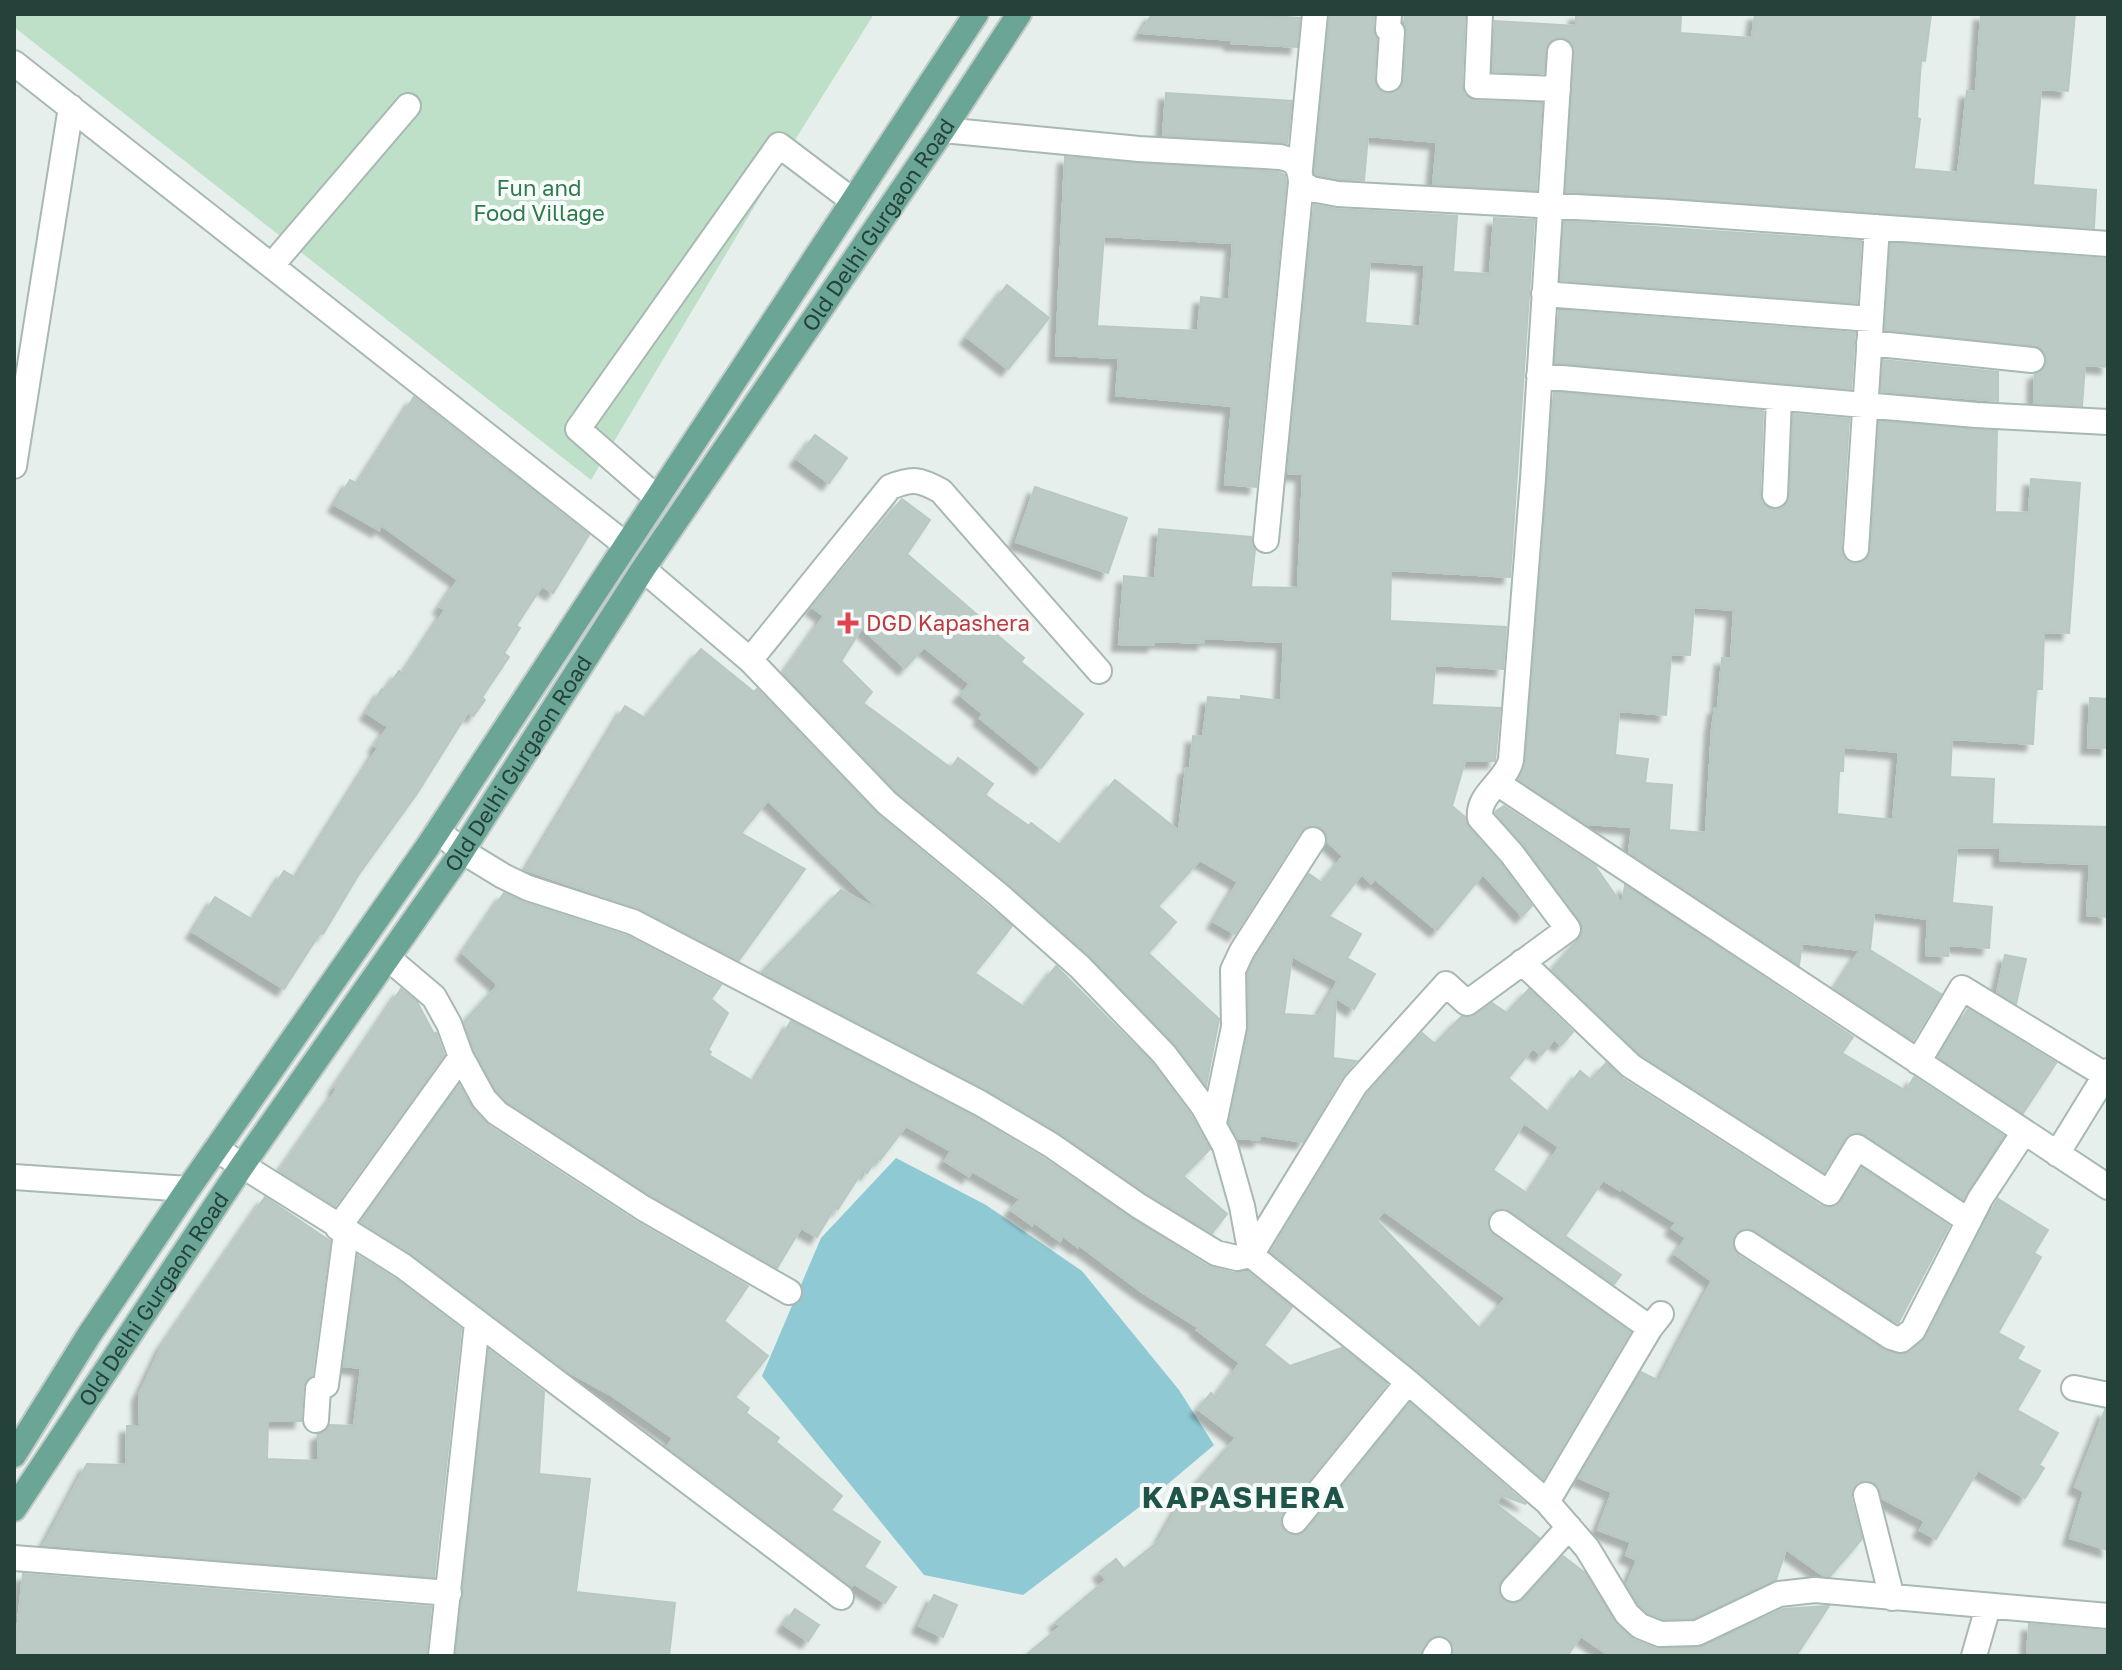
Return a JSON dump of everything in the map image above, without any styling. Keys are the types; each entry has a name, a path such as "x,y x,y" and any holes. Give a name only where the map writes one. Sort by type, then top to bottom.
{"main road":[{"name":"Old Delhi Gurgaon Road","path":"14,1455 89,1335 188,1189 438,831 976,14"},
{"name":"Old Delhi Gurgaon Road","path":"14,1509 242,1166 462,851 643,569 1019,14"}],"street":[{"path":"1266,540 1315,14"},
{"path":"1389,14 1388,29 1392,32 1389,79"},
{"path":"1480,14 1477,86 1558,89"},
{"path":"438,831 462,851 503,876 528,888 633,922 980,1103 1051,1145 1139,1206 1216,1253 1237,1258 1251,1255 1355,1085 1446,984 1467,1003 1568,929 1512,854 1480,818 1480,805 1509,770 1511,760 1560,52"},
{"path":"14,63 626,545"},
{"path":"272,265 408,106"},
{"path":"14,466 71,107"},
{"path":"943,130 1139,149 1280,157 1289,159 1311,189 1338,194 2108,244"},
{"path":"657,498 578,429 779,145 853,201"},
{"path":"1856,549 1877,227"},
{"path":"1544,294 1870,331 2032,360"},
{"path":"1539,376 1865,406 2108,422"},
{"path":"1775,495 1779,399"},
{"path":"750,660 890,487 908,480 924,481 941,491 1099,671"},
{"path":"643,569 750,660 887,803 1080,967 1179,1071 1214,1123 1225,1146 1251,1255 1408,1382 1547,1502 1587,1548 1627,1614 1640,1626 1660,1634 1697,1633 1779,1594 1815,1590 2108,1616"},
{"path":"1497,783 2108,1187"},
{"path":"1214,1123 1234,1027 1233,970 1313,840"},
{"path":"388,958 434,997 449,1024 461,1057 484,1099 497,1113 643,1208 789,1292"},
{"path":"1522,962 1631,1066 1829,1193 1857,1147 1969,1221"},
{"path":"1918,1062 1962,988 2107,1073 2057,1154"},
{"path":"316,1420 318,1389 326,1385 342,1230 461,1057"},
{"path":"1747,1243 1891,1337 1901,1340 1913,1330 1969,1221 2024,1132"},
{"path":"216,1149 403,1266 841,1597"},
{"path":"14,1177 188,1189"},
{"path":"1502,1223 1656,1321 1547,1502"},
{"path":"441,1656 477,1323"},
{"path":"1295,1521 1408,1382"},
{"path":"2074,1388 2108,1395"},
{"path":"1866,1495 1892,1598"},
{"path":"1513,1589 1569,1527"},
{"path":"14,1558 449,1593"},
{"path":"1974,1656 1988,1607"}],"green space":[{"name":"Fun and Food Village","path":"14,14 874,14 778,167 591,480 14,27"}],"water":[{"path":"896,1158 986,1205 1082,1271 1179,1390 1214,1445 1150,1499 1023,1595 924,1575 762,1376 821,1238"}],"building":[{"path":"1152,14 1300,18 1297,47 1141,33"},
{"path":"1330,14 1374,14 1373,29 1377,38 1374,79 1380,91 1389,94 1401,88 1404,81 1407,33 1404,14 1465,14 1464,94 1476,101 1542,103 1536,190 1433,184 1437,142 1368,136 1364,180 1315,174"},
{"path":"1576,14 1681,15 1680,33 1752,38 1755,14 1931,14 1925,61 1921,60 1917,118 1920,119 1914,169 1958,173 1967,91 1976,92 1981,14 2075,14 2068,91 2041,89 2033,185 2096,190 2094,228 1566,191 1574,46 1562,37 1548,43 1544,73 1493,72 1495,21 1576,26"},
{"path":"1166,93 1292,101 1287,143 1163,135"},
{"path":"1065,157 1278,172 1285,175 1256,487 1225,484 1232,406 1116,395 1119,358 1056,355","holes":["1104,236 1233,243 1229,300 1201,297 1198,331 1097,326"]},
{"path":"1314,205 1457,216 1453,272 1490,274 1494,218 1534,220 1510,577 1391,570 1390,621 1506,627 1503,669 1435,665 1432,705 1500,708 1495,761 1465,761 1452,806 1465,817 1469,828 1532,906 1522,916 1483,874 1437,930 1375,879 1371,883 1362,874 1329,916 1361,934 1347,958 1375,974 1354,1009 1336,998 1333,1058 1356,1061 1342,1077 1303,1142 1260,1135 1260,1140 1238,1138 1229,1123 1249,1030 1248,973 1309,874 1322,883 1343,856 1328,842 1322,828 1313,825 1300,832 1235,934 1214,922 1238,882 1200,860 1158,906 1176,922 1148,953 1219,1019 1206,1086 1175,1044 1091,957 897,792 784,673 824,616 812,607 902,499 930,520 907,554 1024,658 1021,662 1083,714 1041,768 980,718 983,714 960,695 970,684 924,647 905,668 862,628 841,661 872,692 863,703 951,768 958,758 993,784 985,795 1060,845 1115,780 1179,831 1186,768 1190,768 1193,736 1203,737 1208,697 1241,700 1241,696 1281,701 1284,642 1204,638 1204,643 1154,641 1154,645 1119,644 1124,576 1155,579 1159,529 1251,537 1255,549 1251,587 1298,588 1303,474 1288,473","holes":["1370,261 1425,265 1420,327 1365,323","1292,956 1338,981 1318,1016 1284,1014"]},
{"path":"1564,221 1861,241 1857,303 1561,280"},
{"path":"1891,243 2108,259 2108,367 2085,365 2082,406 2034,403 2035,374 2044,369 2047,362 2040,347 1885,330"},
{"path":"1007,285 1049,318 1008,369 967,337"},
{"path":"1559,310 1855,333 1851,389 1555,362"},
{"path":"1883,360 1998,372 1998,401 1881,391"},
{"path":"1554,392 1763,411 1760,495 1762,503 1774,510 1783,508 1790,496 1793,414 1849,419 1841,548 1843,556 1854,564 1863,562 1871,550 1879,421 1997,431 1995,512 2029,513 2031,479 2080,483 2069,633 2044,632 2042,689 2036,689 2033,744 1952,739 1950,777 1994,779 1992,824 2108,827 2108,917 2087,915 2090,864 2000,860 2000,848 1957,847 1952,903 1992,907 1989,948 1949,945 1948,956 1926,955 1928,919 1874,912 1870,950 1941,994 1913,1040 1835,989 1860,950 1802,943 1799,965 1629,852 1632,827 1586,824 1519,779 1526,761","holes":["1694,607 1734,610 1731,659 1722,658 1718,708 1715,708 1712,728 1706,833 1669,830 1672,785 1645,783 1648,759 1615,755 1619,711 1666,715 1671,654 1690,655","1844,747 1899,752 1893,820 1837,814 1839,771 1843,771"]},
{"path":"414,397 589,535 553,593 542,586 516,626 520,628 504,653 509,657 482,697 485,700 473,716 468,712 418,792 359,874 323,934 320,933 284,989 193,932 215,897 253,920 284,871 296,878 388,727 367,713 382,689 385,691 399,671 403,674 445,610 440,607 458,580 381,525 379,530 335,505 350,480 358,484"},
{"path":"815,435 847,458 829,483 797,459"},
{"path":"1035,487 1127,518 1108,573 1016,542"},
{"path":"701,649 754,692 757,689 876,813 1012,926 975,973 1024,1007 1056,966 1153,1064 1190,1114 1210,1149 1183,1176 1227,1214 1212,1233 1147,1193 1059,1132 988,1090 762,972 841,890 873,907 875,905 768,800 741,833 805,869 739,960 638,908 526,870 625,706 645,718"},
{"path":"2090,698 2108,699 2108,748 2088,747"},
{"path":"1504,806 1595,866 1622,905 1625,885 1853,1037 1842,1053 1906,1091 1914,1077 2004,1136 1963,1199 1858,1132 1851,1133 1845,1139 1824,1172 1640,1054 1552,970 1581,936 1583,927 1524,845 1495,812"},
{"path":"504,893 627,936 721,985 711,999 728,1013 708,1050 711,1052 709,1055 754,1082 791,1021 973,1116 1208,1266 1234,1273 1247,1271 1292,1307 1264,1345 1290,1366 1342,1348 1387,1384 1283,1512 1281,1526 1286,1533 1300,1535 1307,1530 1410,1403 1526,1504 1501,1495 1496,1504 1539,1538 1499,1585 1499,1594 1509,1603 1524,1599 1563,1556 1585,1573 1617,1625 1634,1640 1655,1648 1698,1648 1783,1609 1829,1606 1796,1656 1610,1656 1581,1636 1567,1656 1452,1656 1452,1643 1439,1635 1427,1641 1420,1656 1025,1656 1060,1627 1056,1622 1106,1580 1100,1572 1116,1559 1124,1569 1159,1541 1183,1498 1236,1438 1198,1409 1211,1393 1215,1397 1240,1363 1197,1330 1199,1328 1142,1292 1079,1245 1063,1236 1060,1241 1034,1222 1032,1225 1011,1210 1020,1199 972,1171 969,1176 945,1161 951,1151 906,1126 880,1160 877,1158 867,1173 863,1170 817,1237 801,1228 777,1268 651,1195 507,1101 496,1090 475,1051 464,1022 498,985 463,953"},
{"path":"2005,955 2026,959 2016,1004 1997,992"},
{"path":"401,989 417,1002 436,1033 444,1055 335,1206 280,1171"},
{"path":"1529,989 1573,1032 1561,1045 1554,1039 1541,1055 1533,1048 1508,1078 1549,1113 1580,1071 1591,1080 1606,1063 1623,1079 1821,1206 1837,1206 1862,1168 1949,1226 1898,1323 1755,1230 1741,1229 1734,1236 1733,1249 1739,1256 1886,1351 1905,1354 1926,1337 1998,1199 2048,1230 2034,1253 2041,1257 1998,1333 2024,1347 2017,1359 2040,1371 2017,1410 2058,1433 2039,1465 2044,1468 2025,1498 1978,1470 1936,1539 1920,1530 1925,1521 1882,1498 1876,1484 1862,1481 1852,1490 1851,1498 1862,1539 1830,1576 1824,1576 1786,1549 1776,1580 1693,1618 1663,1619 1648,1613 1627,1585 1637,1560 1626,1555 1631,1542 1598,1530 1612,1492 1579,1478 1641,1372 1659,1381 1712,1281 1675,1254 1686,1238 1672,1228 1676,1223 1603,1180 1565,1236 1621,1275 1614,1284 1511,1211 1496,1209 1489,1215 1488,1228 1493,1235 1630,1332 1543,1479 1418,1371 1271,1252 1367,1094 1422,1033 1435,1044 1461,1017 1475,1015 1492,1003 1507,1013","holes":["1524,1123 1559,1147 1528,1194 1493,1170","1384,1211 1506,1298 1480,1329 1376,1220"]},
{"path":"1968,1009 2056,1063 2023,1113 1938,1057"},
{"path":"459,1085 473,1109 489,1126 635,1221 748,1286 724,1321 768,1356 735,1397 749,1408 746,1413 779,1438 776,1442 842,1496 831,1510 880,1542 864,1567 896,1587 885,1603 853,1583 852,1586 844,1581 667,1447 673,1438 611,1395 567,1371 412,1254 361,1222"},
{"path":"265,1197 330,1241 312,1375 303,1387 301,1421 268,1421 267,1459 318,1461 318,1434 330,1425 354,1426 361,1368 344,1366 358,1256 394,1278 461,1329 434,1577 44,1545 87,1464 126,1465 127,1426 140,1426 139,1395 162,1346"},
{"path":"489,1350 544,1392 539,1474 590,1479 576,1592 675,1603 669,1656 456,1656"},
{"path":"2105,1410 2108,1410 2108,1550 2070,1538 2084,1491 2075,1487"},
{"path":"23,1574 431,1607 426,1656 51,1656 15,1652"},
{"path":"934,1595 957,1605 943,1637 919,1626"},
{"path":"795,1609 819,1625 808,1641 784,1625"},
{"path":"2029,1624 2108,1631 2108,1656 2027,1656"}],"place":[{"name":"DGD Kapashera","path":"848,623"}],"district":[{"name":"KAPASHERA","path":"1244,1498"}]}
